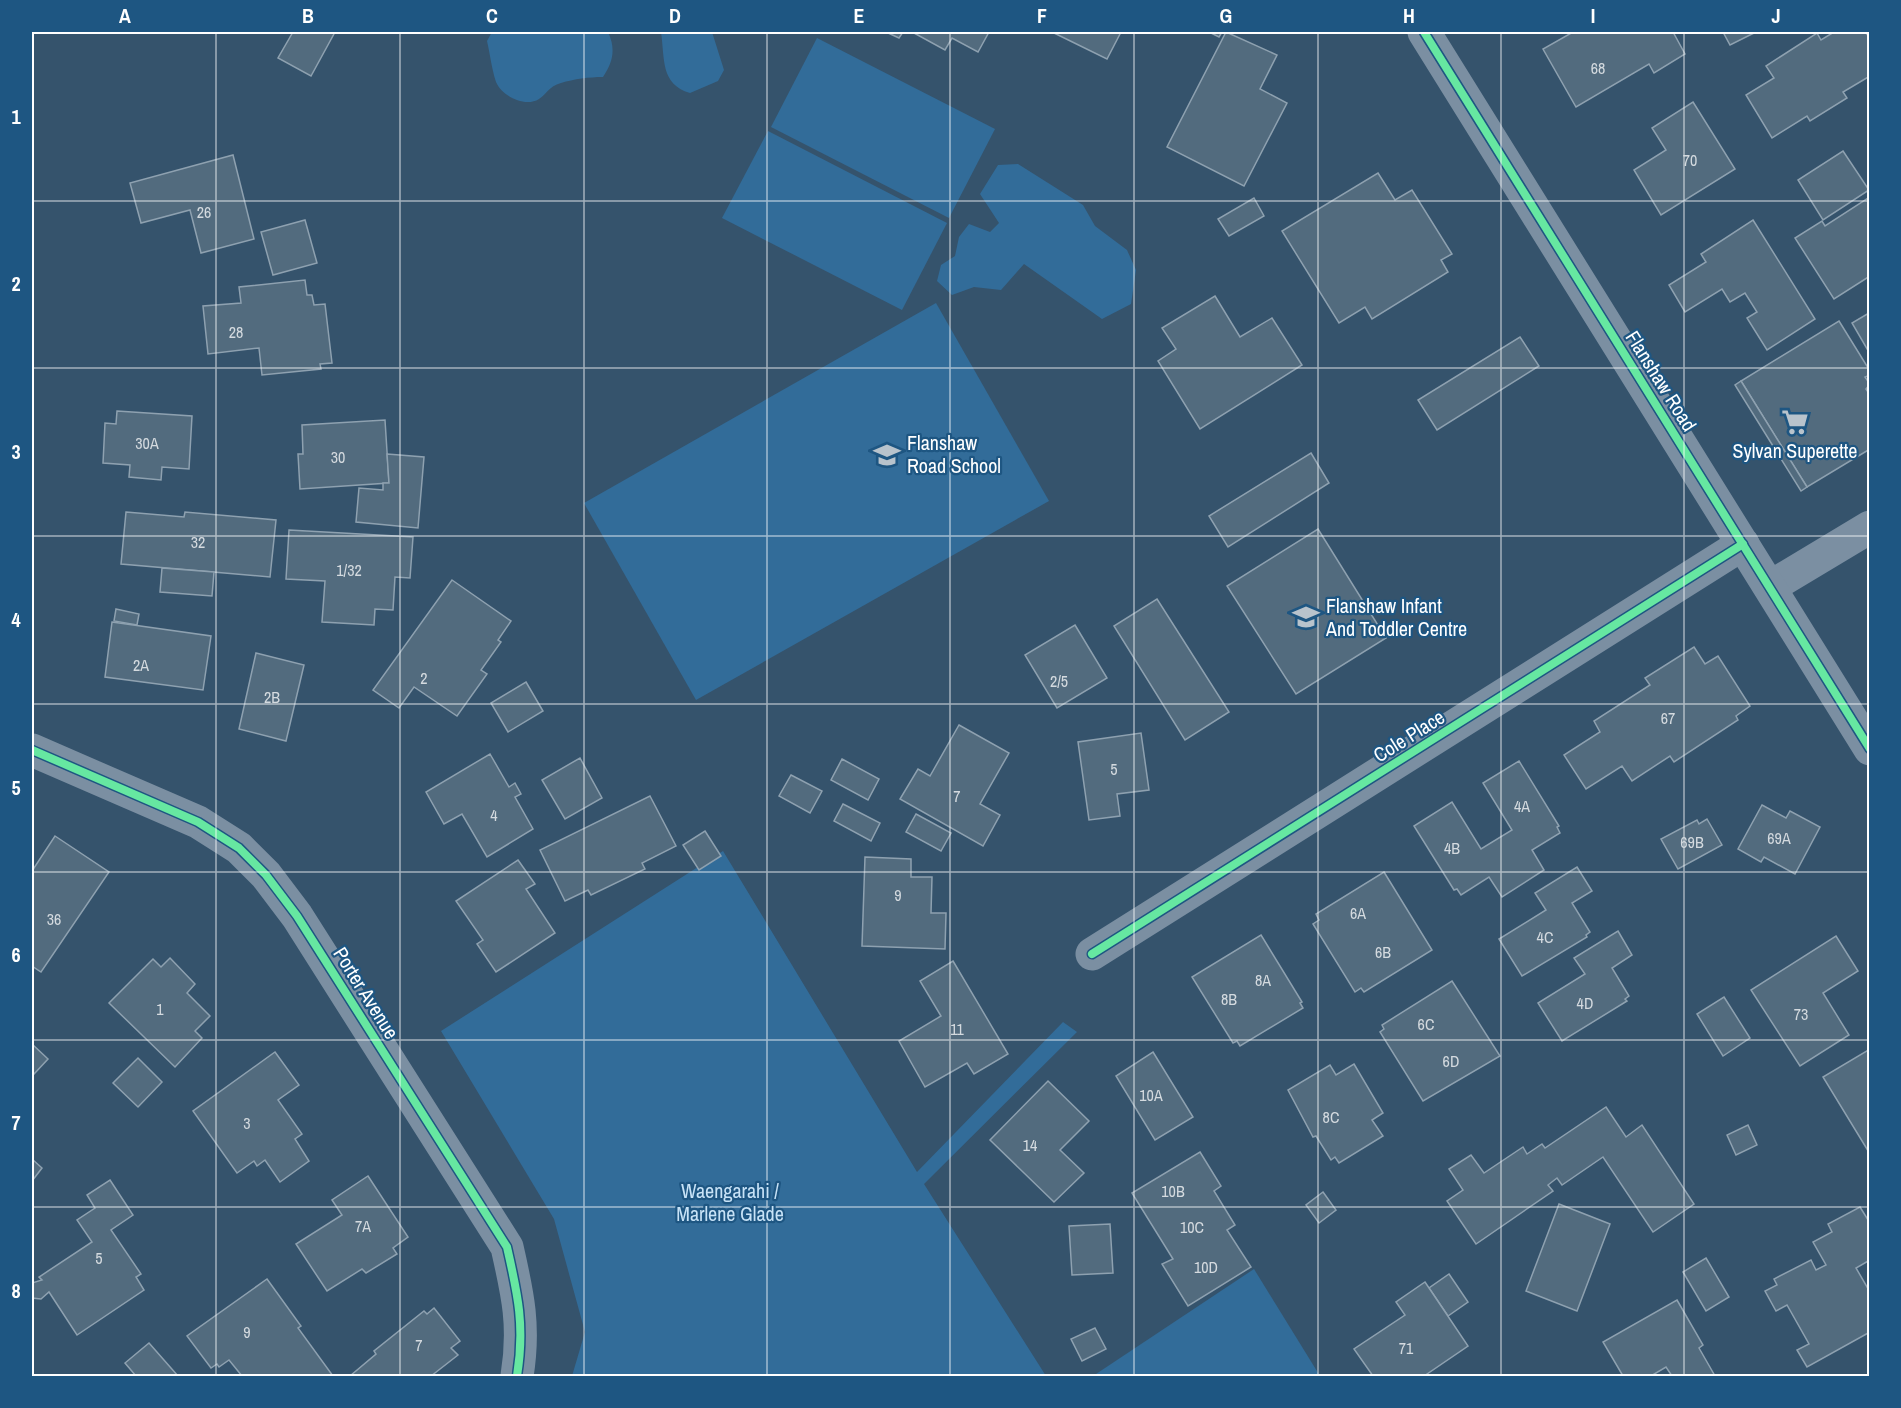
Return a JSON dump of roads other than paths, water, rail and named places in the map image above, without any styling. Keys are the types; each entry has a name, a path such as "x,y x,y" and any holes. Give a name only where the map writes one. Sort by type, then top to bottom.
{"street":[{"name":"Flanshaw Road","path":"1424,32 1869,749"},
{"path":"1770,587 1869,527"},
{"name":"Cole Place","path":"1092,954 1743,544"},
{"name":"Porter Avenue","path":"32,750 198,822 238,848 266,875 297,916 507,1247 520,1304 521,1341 517,1377"}],"place":[{"name":"Sylvan Superette","path":"1795,422"},
{"name":"Flanshaw Road School","path":"887,455"},
{"name":"Flanshaw Infant And Toddler Centre","path":"1306,617"}],"park label":[{"name":"Waengarahi / Marlene Glade","path":"730,1202"}]}
